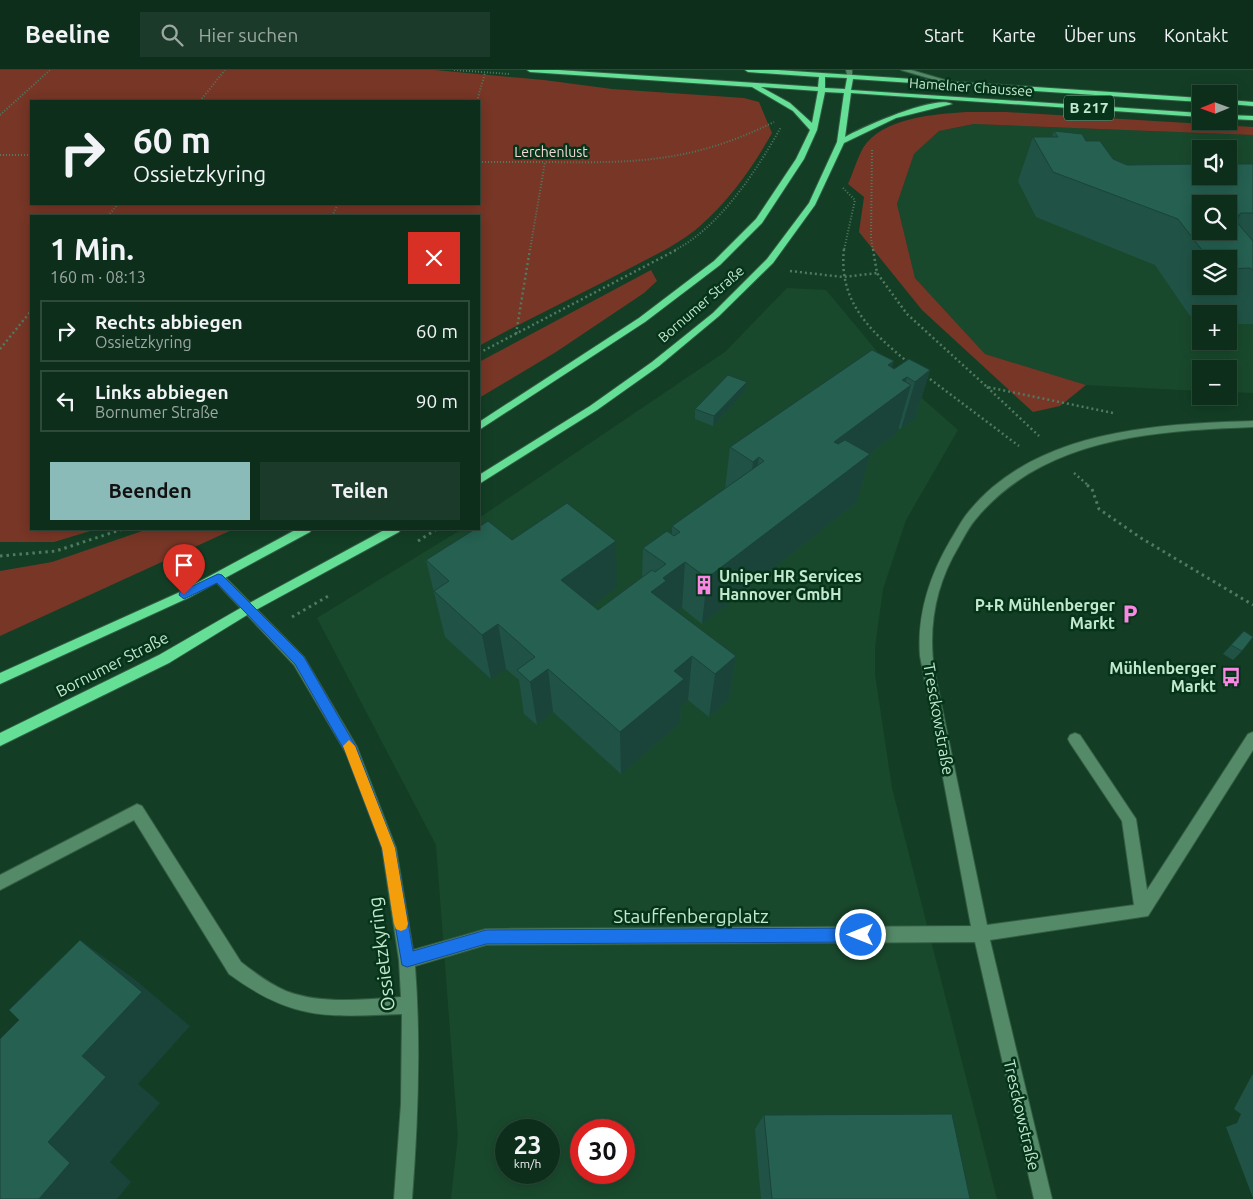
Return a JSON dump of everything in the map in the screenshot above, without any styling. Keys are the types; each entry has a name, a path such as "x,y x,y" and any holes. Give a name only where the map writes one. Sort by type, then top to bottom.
{"main road":[{"name":"Hamelner Chaussee","path":"530,70 1192,114"},
{"name":"Hamelner Chaussee","path":"748,70 850,73 956,84 1192,99"},
{"name":"Bornumer Straße","path":"480,426 642,320 717,263 759,221 800,159 814,130 822,72"},
{"name":"Bornumer Straße","path":"480,479 568,427 665,356 717,314 777,253 797,228 817,196 841,142 849,108 851,91 850,73"},
{"path":"748,84 794,107 807,118 814,130"},
{"path":"841,142 888,117 909,110 976,100"},
{"path":"1238,103 1253,104"},
{"path":"1238,117 1253,118"},
{"name":"Bornumer Straße","path":"0,679 218,578 304,530"},
{"name":"Bornumer Straße","path":"0,740 164,659 248,609 393,530"}],"street":[{"path":"904,70 956,84"},
{"name":"Tresckowstraße","path":"1042,1199 979,934 929,675 926,622 936,579 956,535 986,497 1016,473 1040,461 1095,441 1145,431 1253,424"},
{"name":"Ossietzkyring","path":"218,578 300,661 352,751 389,848 407,960 410,1005 410,1104 403,1199"},
{"path":"1142,911 1253,738"},
{"path":"1075,739 1129,819 1142,911"},
{"path":"0,883 137,812 235,968 254,982 295,1002 337,1007 410,1005"},
{"name":"Stauffenbergplatz","path":"407,960 486,937 979,934 1142,911"}],"path":[{"path":"0,115 50,70"},
{"path":"201,100 225,70"},
{"path":"477,100 485,73"},
{"path":"480,162 641,163 690,156 750,135 780,119"},
{"path":"480,352 680,248 705,230 740,192 764,160 784,122"},
{"path":"872,143 871,238 877,273 908,314 1058,454"},
{"path":"0,155 30,155"},
{"path":"516,334 545,162"},
{"path":"841,186 855,200 845,234 843,278 853,303 872,331 913,366"},
{"path":"109,215 117,205"},
{"path":"784,270 843,278 877,273"},
{"path":"0,349 30,312"},
{"path":"921,372 1040,461"},
{"path":"987,387 1118,414"},
{"path":"1080,479 1092,488 1099,509 1141,538 1253,605"},
{"path":"0,556 56,551 121,530"}],"shaded area":[{"path":"974,124 1253,135 1253,393 1237,392 1237,360 1192,360 1192,391 1086,385 985,354 915,278 897,204 914,154 939,131"},
{"path":"787,288 826,290 899,378 958,430 906,520 883,589 875,647 875,675 892,788 997,1199 451,1199 458,1136 436,845 317,618 460,530 480,530 480,517 725,352"}],"green space":[{"name":"Lerchenlust","path":"0,70 435,70 544,80 612,89 744,98 759,102 772,133 740,183 721,206 700,226 662,251 480,345 480,215 30,215 30,530 94,530 54,542 0,542"},
{"path":"1006,112 1192,123 1192,130 1238,130 1238,126 1253,127 1253,135 974,124 939,131 914,154 897,204 915,278 985,354 1086,385 1060,406 1033,412 922,310 859,232 864,197 848,184 863,148 871,138 895,124 939,114"},
{"path":"651,270 657,281 644,293 556,352 480,397 480,361"},
{"path":"145,530 232,530 0,636 0,571 52,562"}],"building":[{"path":"1054,131 1082,134 1086,141 1100,141 1113,159 1127,165 1192,164 1192,185 1237,185 1237,164 1253,164 1253,213 1241,213 1237,216 1237,195 1192,195 1192,237 1178,219 1053,172 1033,137 1058,137"},
{"path":"1237,222 1253,241 1253,270 1250,268 1237,269 1237,250 1202,250 1194,240 1237,240"},
{"path":"872,350 894,361 888,365 894,369 909,359 930,370 915,382 907,377 902,380 911,385 834,442 838,444 845,440 870,454 707,578 685,562 663,578 666,581 651,592 736,656 715,674 692,656 674,671 684,679 620,732 548,669 530,682 517,670 535,657 498,624 482,635 434,591 449,581 426,560 473,530 480,530 480,526 488,521 512,540 567,503 616,541 561,580 598,610 652,570 655,572 666,564 643,548 667,531 674,536 680,532 672,526 764,461 759,457 753,462 730,447"},
{"path":"728,375 747,382 714,416 695,409"},
{"path":"1244,631 1253,637 1242,651 1231,645"},
{"path":"80,940 142,992 82,1056 106,1077 48,1142 70,1163 39,1199 0,1199 0,1039 19,1020 9,1010"},
{"path":"952,1114 970,1199 772,1199 764,1115"}],"slow traffic":[{"path":"349,746 389,848 401,924"}],"place":[{"name":"Uniper HR Services Hannover GmbH","path":"704,585"},
{"name":"P+R Mühlenberger Markt","path":"1130,614"},
{"name":"Mühlenberger Markt","path":"1231,677"}],"route":[{"path":"184,595 218,578 300,661 352,751 389,848 407,960 486,937 861,935"}]}
